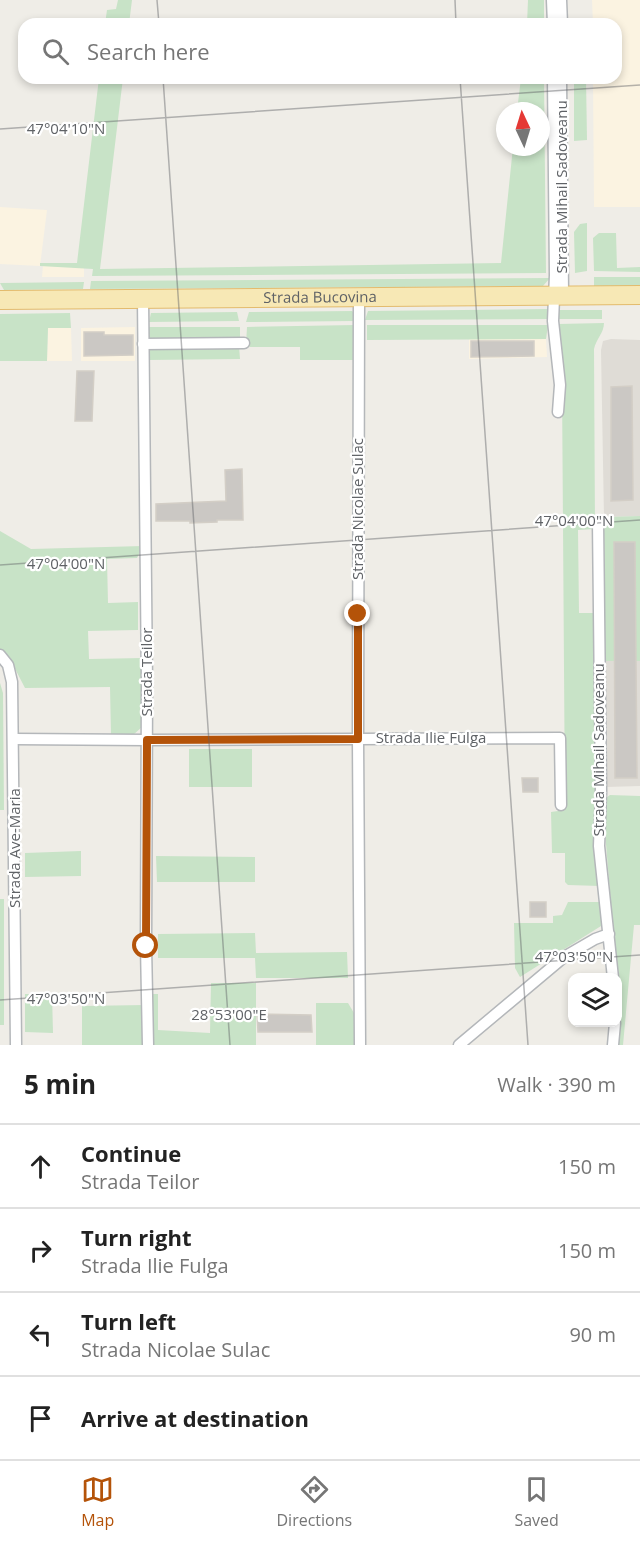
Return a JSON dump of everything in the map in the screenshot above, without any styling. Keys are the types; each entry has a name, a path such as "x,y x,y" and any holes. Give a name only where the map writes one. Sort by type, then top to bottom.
{"main road":[{"name":"Strada Bucovina","path":"0,300 640,295"}],"street":[{"path":"552,0 553,18"},
{"path":"561,0 561,18"},
{"name":"Strada Mihail Sadoveanu","path":"553,84 559,295"},
{"name":"Strada Mihail Sadoveanu","path":"559,295 561,84"},
{"path":"558,412 560,385 553,321 559,295"},
{"name":"Strada Nicolae Sulac","path":"359,297 360,1045"},
{"name":"Strada Teilor","path":"143,299 148,1045"},
{"path":"143,344 244,343"},
{"name":"Strada Mihail Sadoveanu","path":"598,521 601,792 599,846 613,973"},
{"name":"Strada Ave-Maria","path":"0,655 8,665 11,674 14,739 16,1045"},
{"name":"Strada Ilie Fulga","path":"14,739 560,738 561,805"},
{"path":"459,1045 564,957 595,939 609,934"},
{"path":"613,1045 615,1027"}],"shaded area":[{"path":"592,0 640,0 640,207 594,207 593,84 622,84 622,18 593,18"},
{"path":"0,207 47,210 40,266 0,264"},
{"path":"43,265 84,268 84,277 42,277"},
{"path":"135,327 135,361 81,361 81,328"},
{"path":"48,328 71,328 72,361 47,361"},
{"path":"469,339 546,339 547,357 469,359"},
{"path":"640,340 640,516 604,517 601,350 603,341"},
{"path":"605,661 640,661 640,786 606,787"}],"green space":[{"path":"118,0 132,0 130,18 106,18 107,10 116,9"},
{"path":"528,0 544,0 544,18 527,18"},
{"path":"98,84 122,84 100,269 501,263 512,156 545,156 546,273 92,276 93,269 40,266 40,263 77,263"},
{"path":"520,84 544,84 544,102 518,102"},
{"path":"574,84 586,84 587,140 574,141"},
{"path":"587,223 587,271 575,273 574,232 580,224"},
{"path":"599,233 616,233 617,268 640,267 640,272 594,271 593,238"},
{"path":"594,277 640,277 640,286 594,287"},
{"path":"550,278 543,286 90,289 91,281"},
{"path":"84,282 83,289 4,290 0,283"},
{"path":"550,309 550,319 365,320 368,311"},
{"path":"556,310 602,310 602,319 556,319"},
{"path":"352,311 355,314 355,321 246,322 249,312"},
{"path":"237,312 239,321 149,322 151,313"},
{"path":"70,313 71,328 48,328 47,361 0,361 0,314"},
{"path":"604,323 594,349 595,529 578,530 579,613 595,613 594,848 600,886 568,885 565,882 565,853 552,853 551,812 565,810 562,384 558,324"},
{"path":"355,325 354,360 300,360 300,347 250,347 246,345 247,327"},
{"path":"367,325 548,325 546,339 367,340"},
{"path":"148,327 240,327 240,340 149,340"},
{"path":"239,346 240,359 148,360 148,347"},
{"path":"640,516 640,661 605,661 604,517"},
{"path":"0,531 31,549 143,546 137,558 107,559 108,603 138,602 138,630 88,631 89,659 143,658 143,726 133,735 111,735 110,687 25,688 10,659 0,649"},
{"path":"0,683 3,693 4,810 0,810"},
{"path":"189,749 252,749 252,787 189,787"},
{"path":"610,795 640,796 640,925 634,925 623,1045 617,1045 619,1027 622,1027 622,973 617,973 603,800"},
{"path":"81,851 81,876 25,877 25,853"},
{"path":"156,856 255,857 255,882 157,882"},
{"path":"0,899 4,899 4,1025 0,1025"},
{"path":"568,902 600,902 604,919 601,926 520,977 515,968 514,923 553,923 553,916 562,915"},
{"path":"255,933 256,953 347,952 348,978 256,978 255,958 158,958 158,934"},
{"path":"211,983 256,983 256,1045 153,1045 153,994 158,994 158,1030 210,1033"},
{"path":"25,994 52,994 53,1033 25,1032"},
{"path":"316,1003 348,1003 354,1013 355,1045 316,1045"},
{"path":"145,1005 145,1045 82,1045 82,1006"}],"building":[{"path":"84,332 133,335 133,355 84,356"},
{"path":"471,341 534,341 534,356 471,357"},
{"path":"77,371 94,371 92,421 75,421"},
{"path":"632,386 633,500 611,501 611,387"},
{"path":"242,469 243,520 190,523 190,521 156,521 156,504 226,501 225,470"},
{"path":"614,542 635,542 637,778 615,778"},
{"path":"522,778 538,778 538,792 523,792"},
{"path":"530,902 546,902 546,917 530,917"},
{"path":"257,1014 311,1015 312,1032 258,1032"}],"route":[{"path":"146,946 147,740 358,739 358,614"}]}
